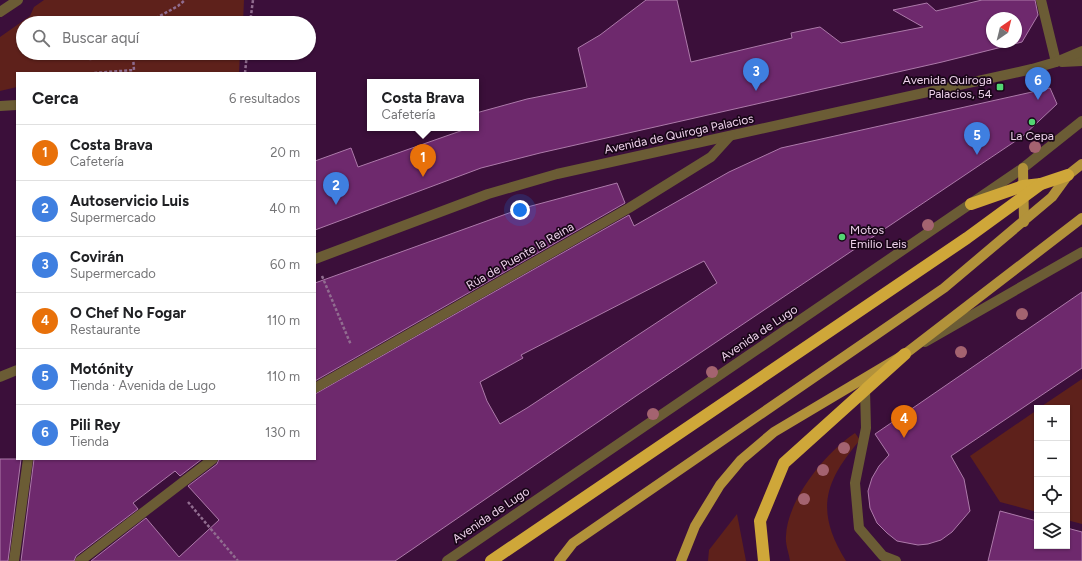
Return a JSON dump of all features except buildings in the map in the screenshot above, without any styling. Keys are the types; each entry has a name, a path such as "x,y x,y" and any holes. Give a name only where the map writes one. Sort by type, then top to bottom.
{"highway":[{"path":"491,561 1023,192 1068,175"},
{"path":"971,204 1023,192"},
{"path":"764,561 760,521 784,463 905,354"}],"main road":[{"path":"559,561 572,543 944,288 1052,197 1068,175 1082,164"},
{"path":"1023,168 1024,222"},
{"path":"681,561 695,526 720,486 741,460 774,432 905,354 1082,218"}],"street":[{"path":"0,12 18,0"},
{"path":"1041,0 1056,62"},
{"name":"Avenida de Quiroga Palacios","path":"316,259 481,197 523,183 673,147 730,136 1056,62 1082,51"},
{"name":"Avenida de Quiroga Palacios","path":"1056,62 1082,61"},
{"path":"0,106 16,105"},
{"name":"Avenida de Lugo","path":"447,561 1023,168 1082,121"},
{"name":"Rúa de Puente la Reina","path":"316,387 662,188 711,157 730,136"},
{"path":"905,354 1082,252"},
{"path":"0,377 16,370"},
{"path":"865,390 866,428 855,483 859,528 883,556 896,561"},
{"path":"14,561 28,460"},
{"path":"80,561 212,460"}],"path":[{"path":"160,16 178,6 185,0"},
{"path":"251,16 253,0"},
{"path":"107,72 134,70 133,60"},
{"path":"245,72 246,60"},
{"path":"321,273 358,363"},
{"path":"176,488 238,561"}],"shaded area":[{"path":"44,0 244,0 243,16 30,16 34,7"},
{"path":"16,26 16,60 240,60 239,72 16,72 16,87 0,91 0,37"},
{"path":"1082,379 1082,524 1070,521 1070,405 1043,405"},
{"path":"1034,412 1034,511 1000,502 970,456"},
{"path":"855,433 860,440 838,470 828,498 827,512 830,527 836,543 846,561 790,561 786,539 788,522 793,507 810,478 821,464 844,441"},
{"path":"737,514 746,561 708,561 709,550"}],"place":[{"name":"Avenida Quiroga Palacios, 54","path":"1000,87"},
{"name":"Covirán","path":"756,91"},
{"name":"Pili Rey","path":"1038,100"},
{"name":"La Cepa","path":"1032,122"},
{"name":"Motónity","path":"977,155"},
{"name":"Costa Brava","path":"423,177"},
{"name":"Autoservicio Luis","path":"336,205"},
{"name":"Motos Emilio Leis","path":"842,237"},
{"name":"O Chef No Fogar","path":"904,438"}]}
